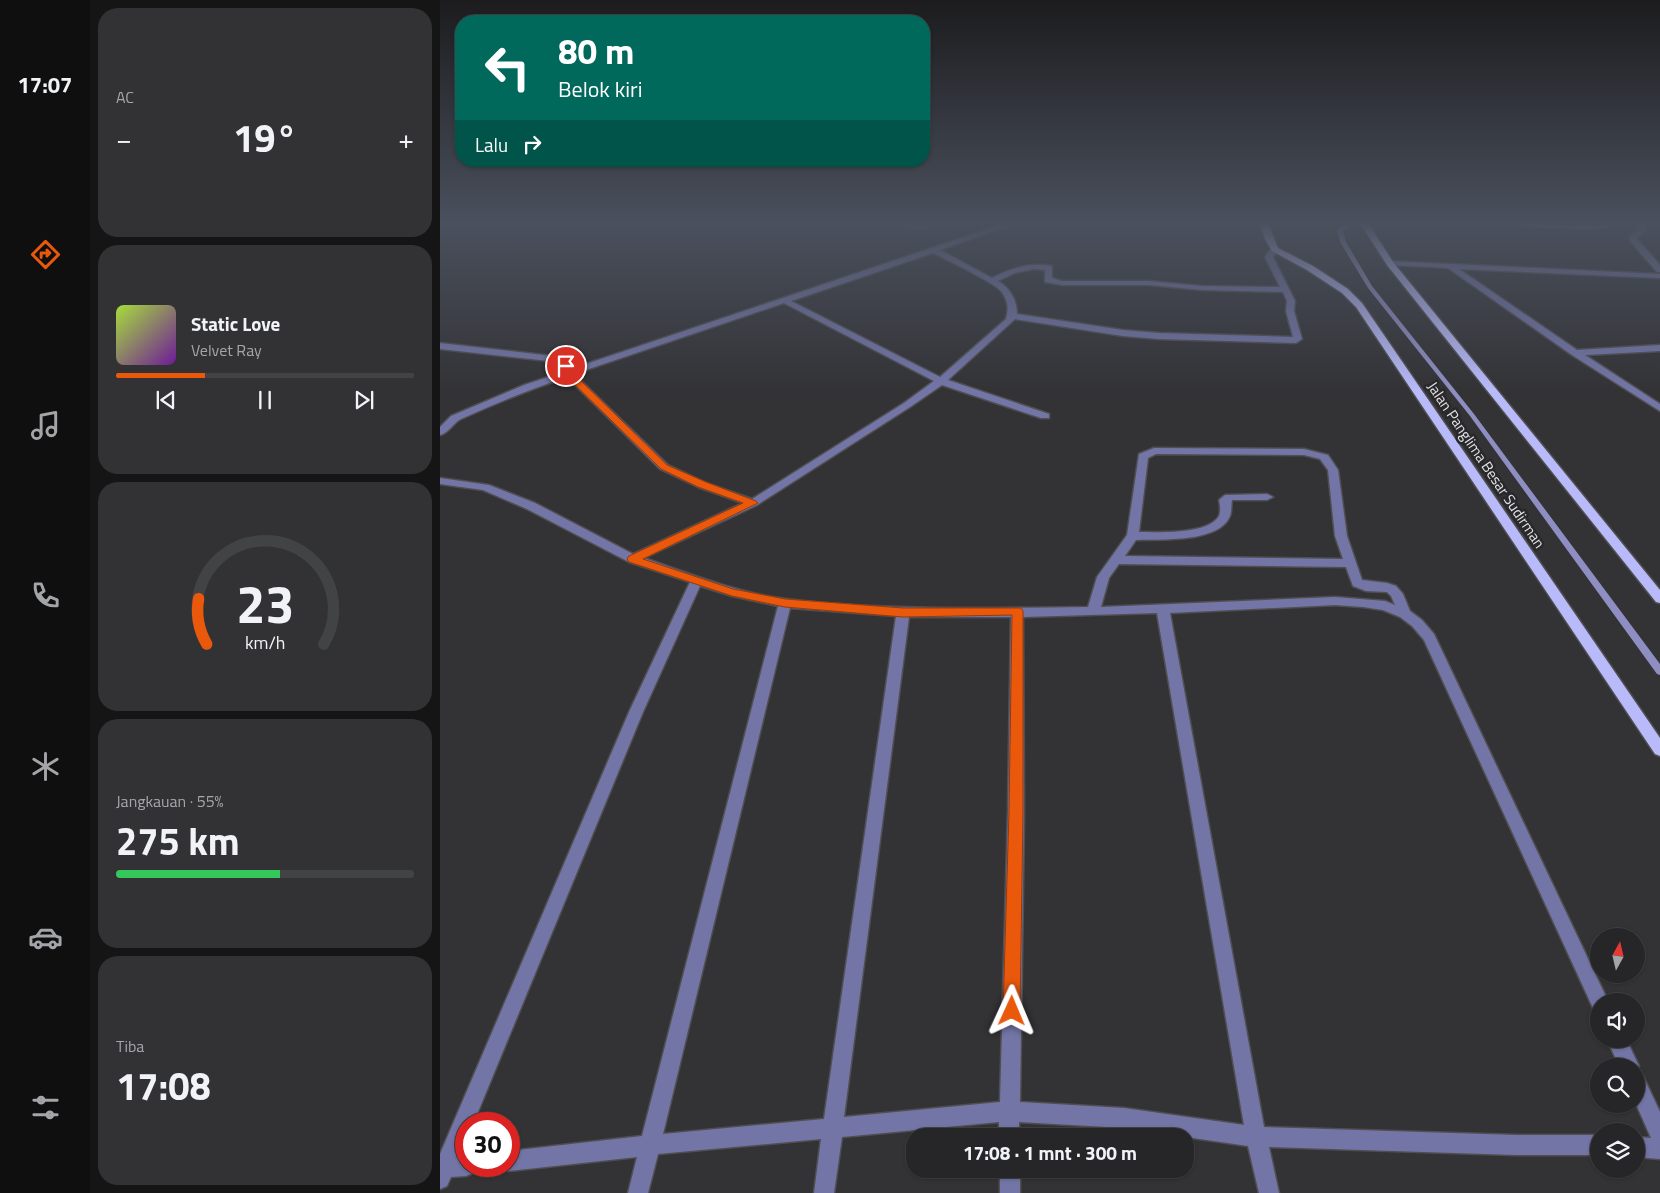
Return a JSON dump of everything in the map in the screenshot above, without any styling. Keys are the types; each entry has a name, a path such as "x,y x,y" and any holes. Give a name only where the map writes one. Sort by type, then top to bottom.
{"main road":[{"name":"Jalan Panglima Besar Sudirman","path":"1326,279 1345,291 1360,305 1660,750"},
{"path":"1402,279 1660,599"}],"street":[{"path":"442,428 455,418 478,407 568,373 851,279"},
{"path":"633,559 752,503 907,405 941,381 1001,329 1011,316 1012,302 1003,287 988,279"},
{"path":"992,281 996,279"},
{"path":"1048,279 1062,283 1149,283 1202,288 1286,290"},
{"path":"1011,316 1123,333 1159,336 1296,340 1298,339 1297,333 1290,311 1291,300 1280,279"},
{"path":"1469,279 1575,353 1660,408"},
{"path":"786,301 941,381 1044,416"},
{"path":"440,346 555,358 564,362 568,373 664,467 702,485 752,503"},
{"path":"1575,353 1660,348"},
{"path":"1094,611 1103,577 1133,536 1143,456 1154,451 1304,452 1324,457 1333,470 1341,536 1356,583 1361,586 1389,587 1394,591 1405,614"},
{"path":"440,481 485,487 531,506 633,559 732,592 785,603 903,612 1163,610 1335,601 1385,606 1405,614 1417,623 1429,637 1595,993"},
{"path":"1133,536 1200,532 1212,528 1220,522 1226,514 1224,500 1229,497 1267,497"},
{"path":"1116,560 1348,562"},
{"path":"441,1172 636,712 697,580"},
{"path":"638,1193 652,1145 785,603"},
{"path":"1163,610 1256,1137 1269,1193"},
{"path":"1010,1128 1016,812 1017,611"},
{"path":"824,1193 831,1129 903,612"},
{"path":"1645,1102 1660,1134"},
{"path":"520,1160 652,1145 1009,1111 1124,1118 1256,1137 1516,1145 1590,1145"},
{"path":"1645,1147 1660,1148"},
{"path":"441,1172 455,1169"},
{"path":"1010,1178 1010,1193"}],"waterway":[{"path":"1365,279 1472,415 1660,671"}],"route":[{"path":"566,366 568,373 664,467 702,485 752,503 633,559 732,592 785,603 903,612 961,613 1017,611 1016,812 1012,1011"}]}
